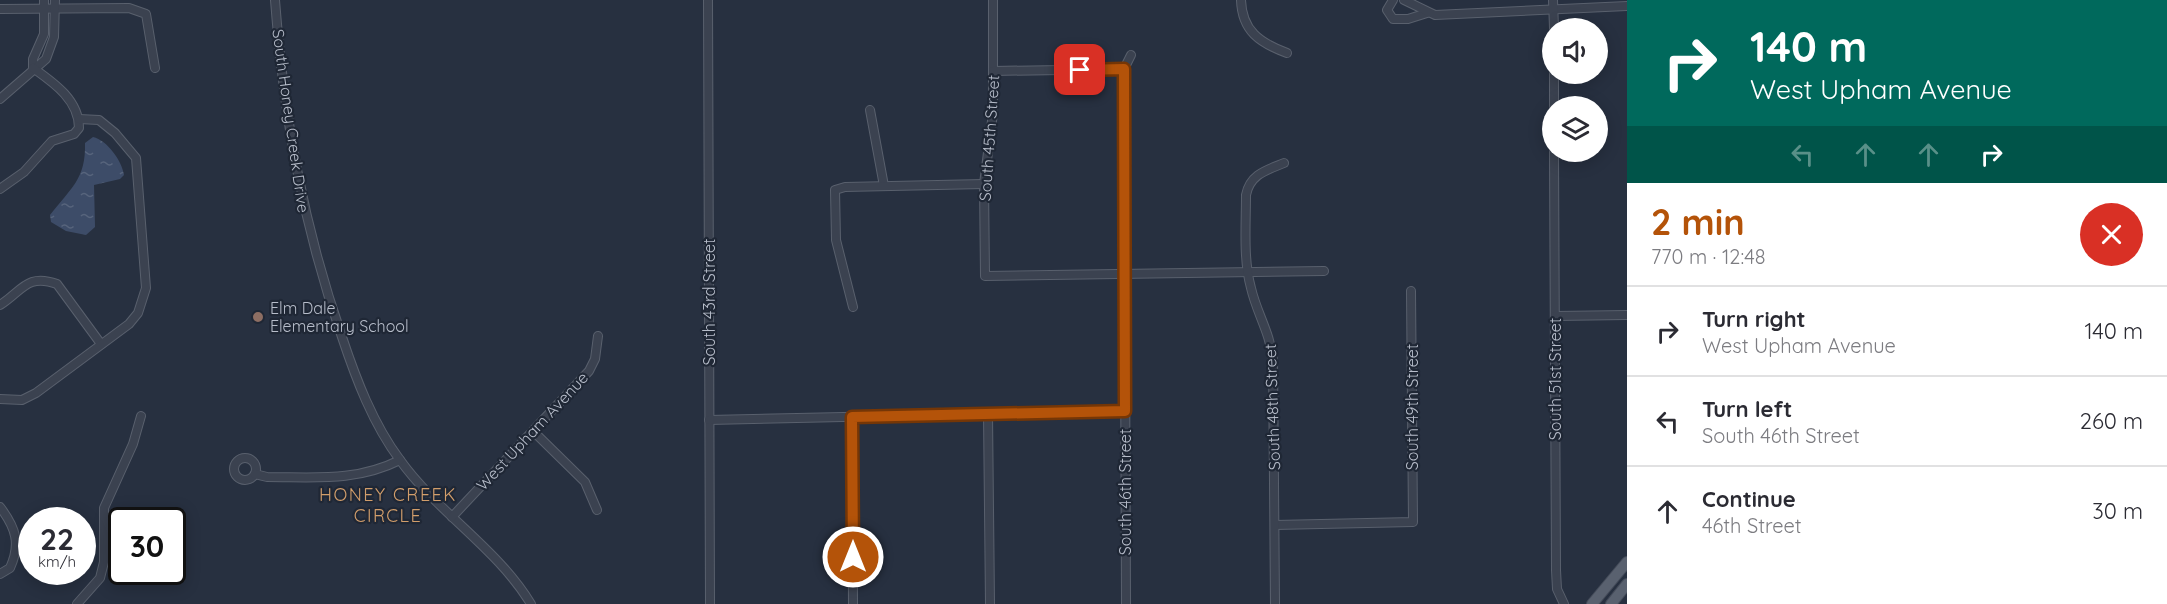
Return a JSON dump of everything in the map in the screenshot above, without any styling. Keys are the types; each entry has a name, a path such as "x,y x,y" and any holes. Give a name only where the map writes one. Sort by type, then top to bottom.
{"main road":[{"path":"1592,604 1627,561"},
{"path":"1611,604 1627,584"}],"street":[{"name":"South Honey Creek Drive","path":"275,0 280,66 305,217 351,363 380,427 400,460 452,517 502,564 531,604"},
{"name":"South 43rd Street","path":"708,0 710,604"},
{"name":"South 45th Street","path":"993,0 993,113 984,184 985,276 1125,274"},
{"path":"1240,0 1241,11 1252,35 1263,44 1287,53"},
{"path":"1393,0 1387,10 1393,19 1408,19 1427,13 1473,15 1553,4 1627,6"},
{"path":"1404,0 1427,13"},
{"path":"33,68 33,59 44,34 44,4"},
{"path":"0,99 33,68 42,65 52,45 55,4"},
{"path":"0,9 55,4 129,8 146,14 155,68"},
{"path":"993,71 1124,69 1131,55"},
{"path":"0,189 24,172 52,141 74,134 79,128 79,119 67,96 33,68"},
{"name":"South 46th Street","path":"1124,69 1126,604"},
{"path":"870,111 884,186"},
{"path":"0,399 22,400 36,393 129,324 144,301 146,288 138,168 135,158 115,133 99,120 79,119"},
{"name":"South 51st Street","path":"1554,162 1556,576 1557,589 1564,604"},
{"name":"South 48th Street","path":"1275,604 1273,360 1271,341 1251,291 1247,270 1248,186 1260,172 1284,163"},
{"path":"853,307 836,240 835,190 844,187 984,184"},
{"path":"1125,274 1247,270 1324,271"},
{"path":"0,305 27,284 36,280 57,284 101,344"},
{"name":"South 49th Street","path":"1275,525 1413,522 1411,291"},
{"path":"1555,316 1627,315"},
{"name":"West Upham Avenue","path":"452,517 589,371 595,359 598,336"},
{"path":"710,420 1125,411"},
{"path":"988,414 990,604"},
{"path":"77,604 100,578 104,562 104,508 133,444 141,416"},
{"path":"852,417 853,604"},
{"path":"533,431 585,482 597,510"},
{"path":"255,474 267,477 362,476 400,460"},
{"path":"0,507 16,532 17,544 10,568 0,574"}],"water":[{"path":"93,137 103,142 113,152 124,175 120,179 94,185 95,227 86,235 66,231 51,222 50,215 76,182 83,166 85,143"}],"place":[{"name":"Elm Dale Elementary School","path":"258,317"}],"district":[{"name":"HONEY CREEK CIRCLE","path":"388,505"}],"route":[{"path":"853,557 852,417 1125,411 1124,69 1080,70"}]}
